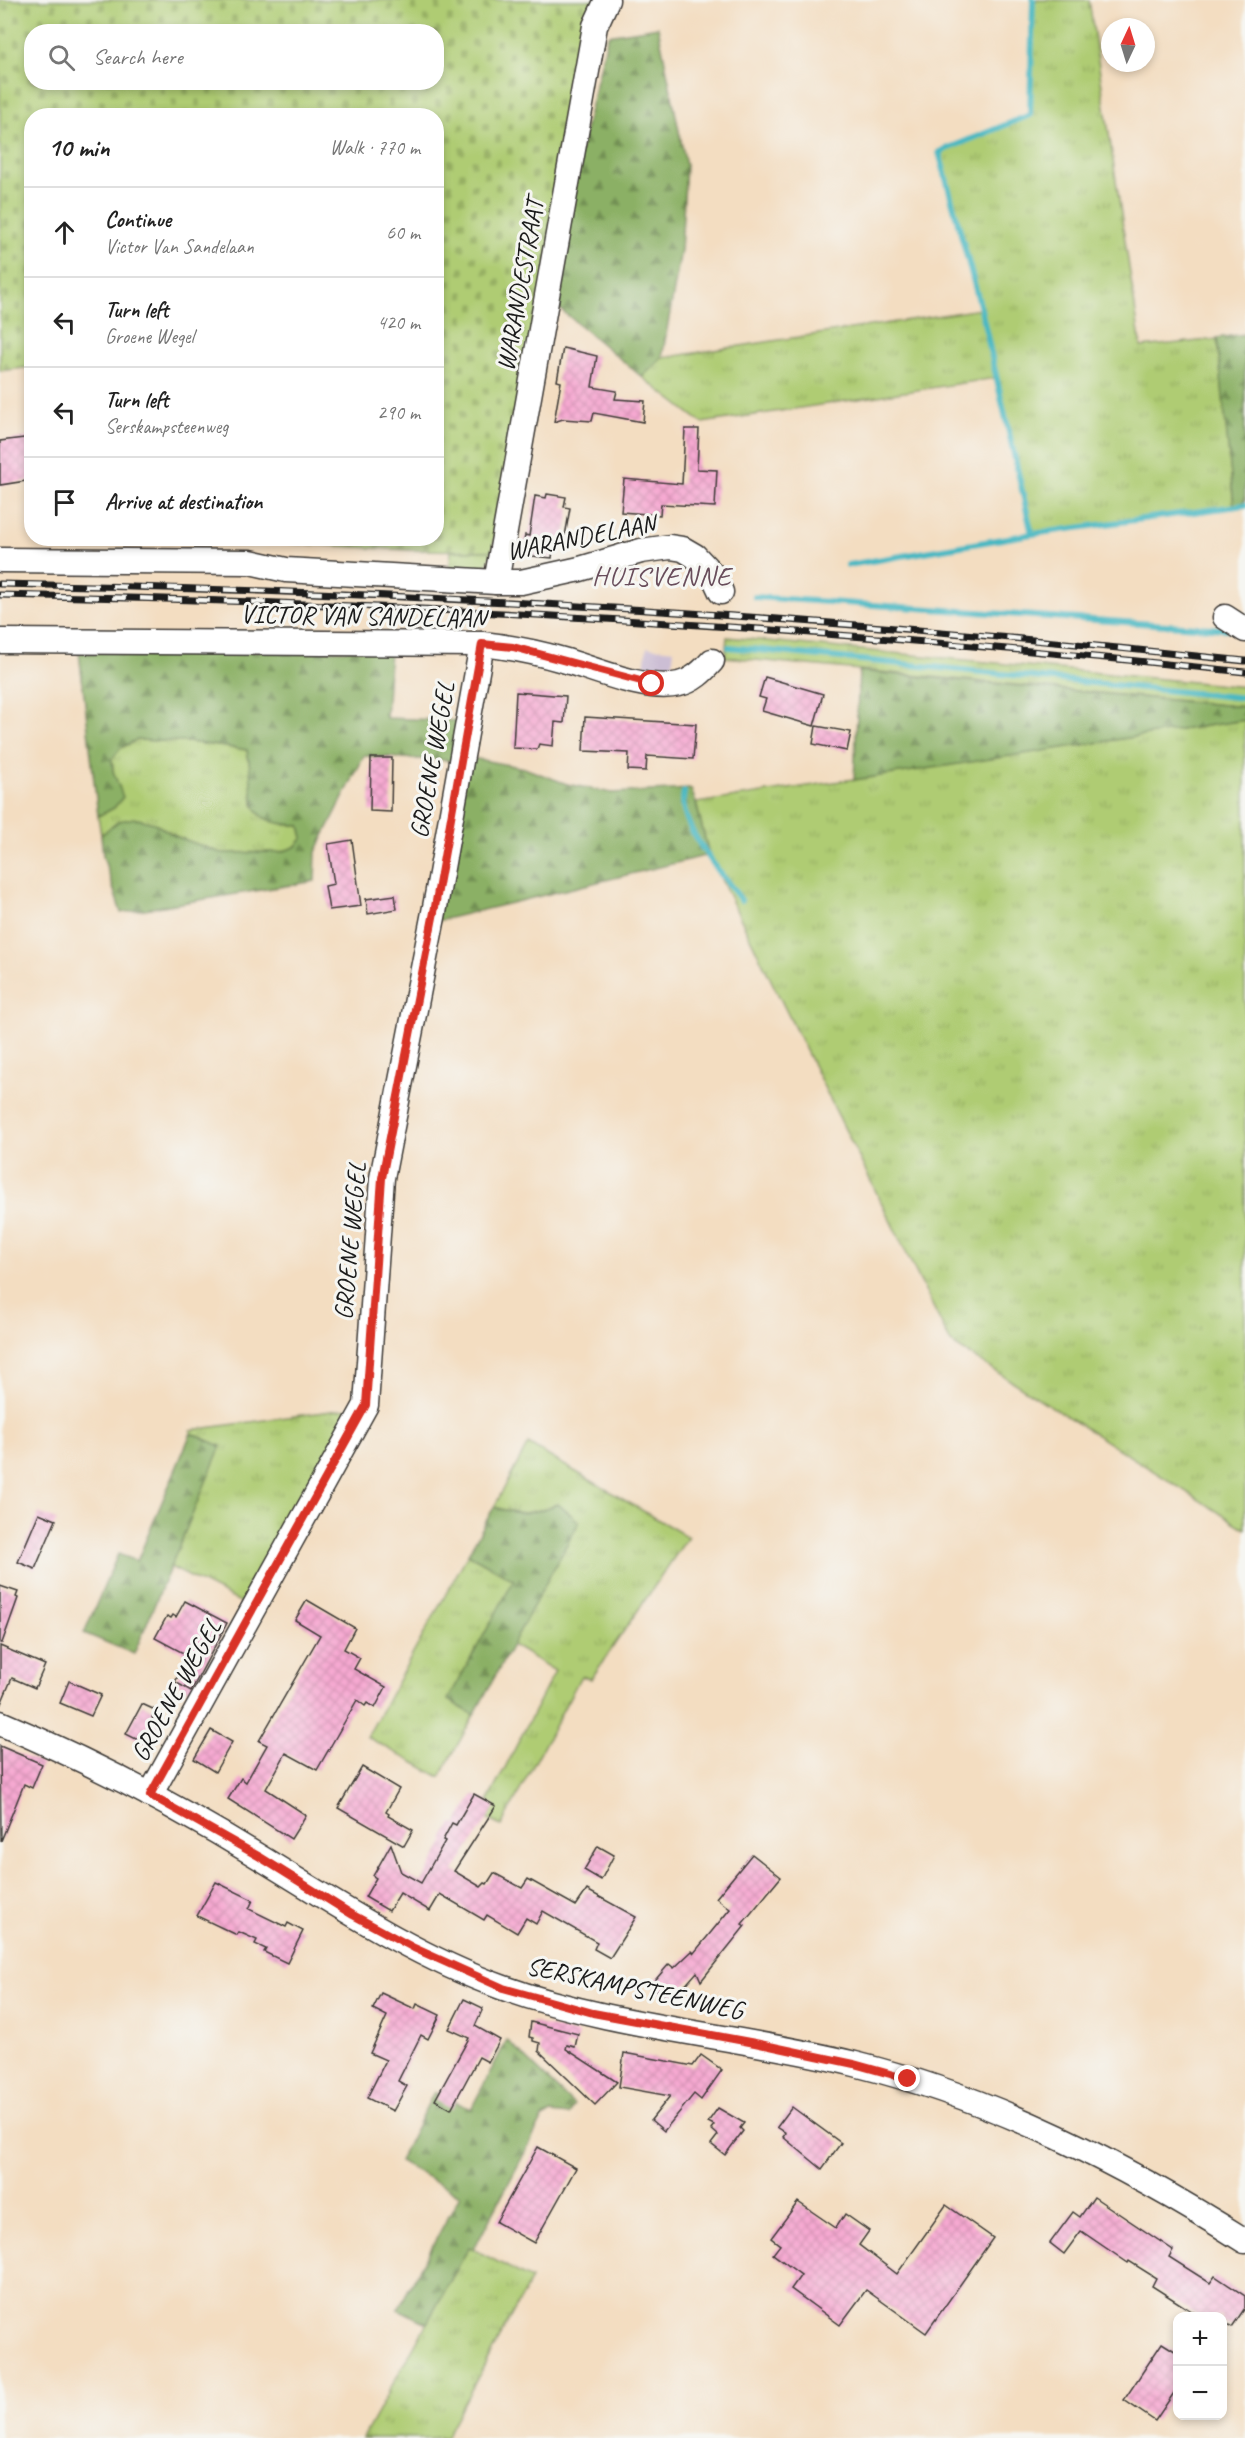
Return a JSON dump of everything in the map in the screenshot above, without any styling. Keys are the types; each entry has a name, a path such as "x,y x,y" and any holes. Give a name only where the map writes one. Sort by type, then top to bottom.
{"street":[{"name":"WARANDESTRAAT","path":"495,582 595,26 607,0"},
{"name":"WARANDELAAN","path":"0,560 250,562 286,570 495,582 538,579 641,550 670,547 683,549 695,556 713,575 722,592"},
{"name":"VICTOR VAN SANDELAAN","path":"0,641 482,644 513,647 652,684 680,684 692,679 712,661"},
{"name":"GROENE WEGEL","path":"150,1795 366,1405 382,1178 435,907 482,644"},
{"name":"SERSKAMPSTEENWEG","path":"0,1723 90,1764 150,1795 260,1857 331,1903 470,1975 503,1988 593,2013 854,2064 927,2084 1001,2111 1079,2146 1176,2198 1245,2241"}],"shaded area":[{"path":"647,647 674,650 672,668 663,676 643,674"}],"green space":[{"path":"0,0 604,0 492,551 340,546 444,546 444,108 24,108 24,368 0,371"},
{"path":"1033,0 1089,0 1141,347 1218,339 1234,507 1032,534 995,378 702,423 642,377 662,358 981,309 939,152 1030,115"},
{"path":"658,27 686,165 681,250 662,358 642,377 554,304 568,200 608,35"},
{"path":"1245,334 1245,505 1234,506 1217,338"},
{"path":"451,551 492,551 482,570 464,575 449,574"},
{"path":"727,637 1245,687 1245,707 725,657"},
{"path":"390,650 386,718 465,721 456,761 364,756 316,852 315,881 121,913 103,856 101,835 119,821 134,818 154,823 175,836 221,853 281,852 295,847 303,838 300,825 280,824 259,813 254,804 247,750 190,742 136,740 121,748 112,759 113,771 123,797 114,808 98,816 79,652"},
{"path":"859,671 1245,707 1245,720 854,780"},
{"path":"1245,720 1245,1529 951,1343 709,855 696,803"},
{"path":"136,740 190,742 247,750 252,776 253,805 285,825 300,825 303,838 295,847 281,852 221,853 175,836 154,823 119,821 101,835 98,816 114,808 122,797 113,771 112,758 121,748"},
{"path":"467,757 524,768 567,784 612,793 691,789 709,855 437,921"},
{"path":"346,1409 357,1412 250,1607 170,1567 220,1446 191,1433 191,1430"},
{"path":"191,1433 221,1446 134,1654 84,1633 118,1554 137,1561"},
{"path":"528,1444 688,1537 591,1679 581,1676 501,1826 480,1816 555,1671 512,1645 579,1522 558,1504 526,1513 494,1507"},
{"path":"558,1504 579,1522 474,1715 448,1700 514,1580 468,1554 494,1507 526,1513"},
{"path":"468,1554 515,1580 448,1700 474,1715 440,1777 367,1737"},
{"path":"507,2040 574,2105 569,2115 551,2113 543,2118 474,2249 469,2247 427,2323 398,2309 460,2195 399,2161 434,2092 471,2109"},
{"path":"469,2247 531,2279 445,2438 363,2438"}],"building":[{"path":"563,348 597,356 592,387 617,391 615,399 645,401 643,422 594,413 592,421 563,419 554,422 561,382 557,381"},
{"path":"685,429 699,429 697,469 717,470 715,507 661,504 660,515 621,512 624,479 682,484"},
{"path":"24,438 24,481 0,485 0,441"},
{"path":"547,494 566,497 564,507 570,508 564,542 554,541 552,558 522,555 525,535 529,536 535,496 546,498"},
{"path":"765,677 823,694 814,726 762,711 766,699 759,697"},
{"path":"516,692 566,696 564,723 555,722 553,746 539,744 537,749 513,748"},
{"path":"585,717 696,724 693,759 647,756 646,771 628,770 629,753 583,751"},
{"path":"816,726 851,732 847,751 813,744"},
{"path":"371,758 392,758 391,812 370,811"},
{"path":"352,840 361,906 329,910 325,886 334,884 328,844"},
{"path":"395,895 397,909 368,914 366,899"},
{"path":"39,1513 56,1520 35,1569 18,1562"},
{"path":"0,1586 18,1592 2,1643 0,1643"},
{"path":"307,1600 355,1628 344,1649 360,1658 354,1669 386,1687 375,1708 367,1703 365,1706 357,1700 317,1770 286,1753 266,1789 306,1815 291,1839 228,1799 241,1778 246,1782 267,1745 259,1741 320,1635 295,1620"},
{"path":"185,1601 227,1623 191,1691 175,1682 189,1656 155,1638 167,1616 176,1617"},
{"path":"0,1646 45,1665 35,1688 12,1678 0,1706"},
{"path":"69,1681 101,1695 91,1716 60,1703"},
{"path":"142,1704 155,1710 152,1718 164,1724 152,1747 126,1734"},
{"path":"211,1730 232,1742 215,1772 194,1759"},
{"path":"0,1746 42,1764 32,1788 24,1784 1,1841"},
{"path":"362,1767 399,1789 386,1812 388,1816 413,1830 404,1846 338,1808"},
{"path":"474,1794 496,1806 454,1871 481,1887 487,1884 494,1873 522,1888 528,1879 576,1906 587,1890 636,1917 610,1958 594,1949 597,1942 543,1911 536,1924 526,1918 517,1933 487,1915 484,1920 440,1894 430,1911 400,1893 389,1911 365,1897 376,1878 373,1876 391,1844 401,1872 421,1883 445,1841 443,1840 452,1823 456,1825"},
{"path":"598,1846 614,1855 601,1880 584,1870"},
{"path":"752,1854 781,1877 742,1924 745,1926 701,1981 697,1972 675,1997 672,1994 667,1998 651,1985 669,1964 674,1968 692,1951 694,1953 730,1909 716,1898"},
{"path":"216,1882 253,1900 249,1909 286,1927 288,1923 303,1931 287,1963 264,1952 266,1949 255,1944 257,1940 239,1932 237,1935 197,1916"},
{"path":"381,1993 415,2009 417,2004 440,2015 428,2039 421,2035 398,2081 407,2086 393,2111 367,2098 386,2060 370,2053 387,2016 373,2009"},
{"path":"464,1999 483,2008 475,2026 500,2040 488,2062 479,2057 451,2109 435,2100 469,2038 449,2029"},
{"path":"531,2022 578,2034 575,2047 567,2045 566,2049 617,2082 595,2105 539,2051 540,2043 529,2037"},
{"path":"624,2053 693,2066 701,2055 722,2070 701,2100 694,2094 664,2131 651,2120 670,2096 619,2087"},
{"path":"792,2107 841,2143 822,2169 783,2137 786,2133 777,2127"},
{"path":"718,2108 744,2123 740,2128 743,2131 725,2155 711,2144 718,2135 711,2129 714,2125 708,2122"},
{"path":"538,2147 576,2168 534,2243 496,2222"},
{"path":"1094,2197 1173,2250 1169,2257 1210,2283 1215,2276 1245,2296 1245,2308 1232,2327 1227,2324 1227,2312 1193,2312 1152,2286 1156,2278 1129,2261 1128,2263 1081,2231 1064,2254 1050,2243 1073,2212 1080,2217"},
{"path":"798,2202 836,2228 845,2214 869,2231 859,2245 897,2274 946,2205 993,2238 926,2333 866,2290 840,2325 791,2289 801,2275 773,2254 780,2245 771,2238"},
{"path":"1162,2343 1173,2350 1173,2394 1155,2421 1124,2400"}],"waterway":[{"path":"1033,0 1030,115 939,152 981,309 1032,534 1245,505"},
{"path":"848,565 1032,534"},
{"path":"755,597 1226,629"},
{"path":"729,647 1245,698"},
{"path":"684,792 683,805 694,834 741,900"}],"railway":[{"path":"0,584 312,593 624,609 935,631 1245,661"},
{"path":"0,595 312,604 623,620 779,630 1090,656 1245,672"}],"district":[{"name":"HUISVENNE","path":"662,576"}],"route":[{"path":"652,684 513,647 482,644 435,907 382,1178 366,1405 150,1795 260,1857 331,1903 414,1948 503,1988 593,2013 755,2043 854,2064 908,2079"}]}
